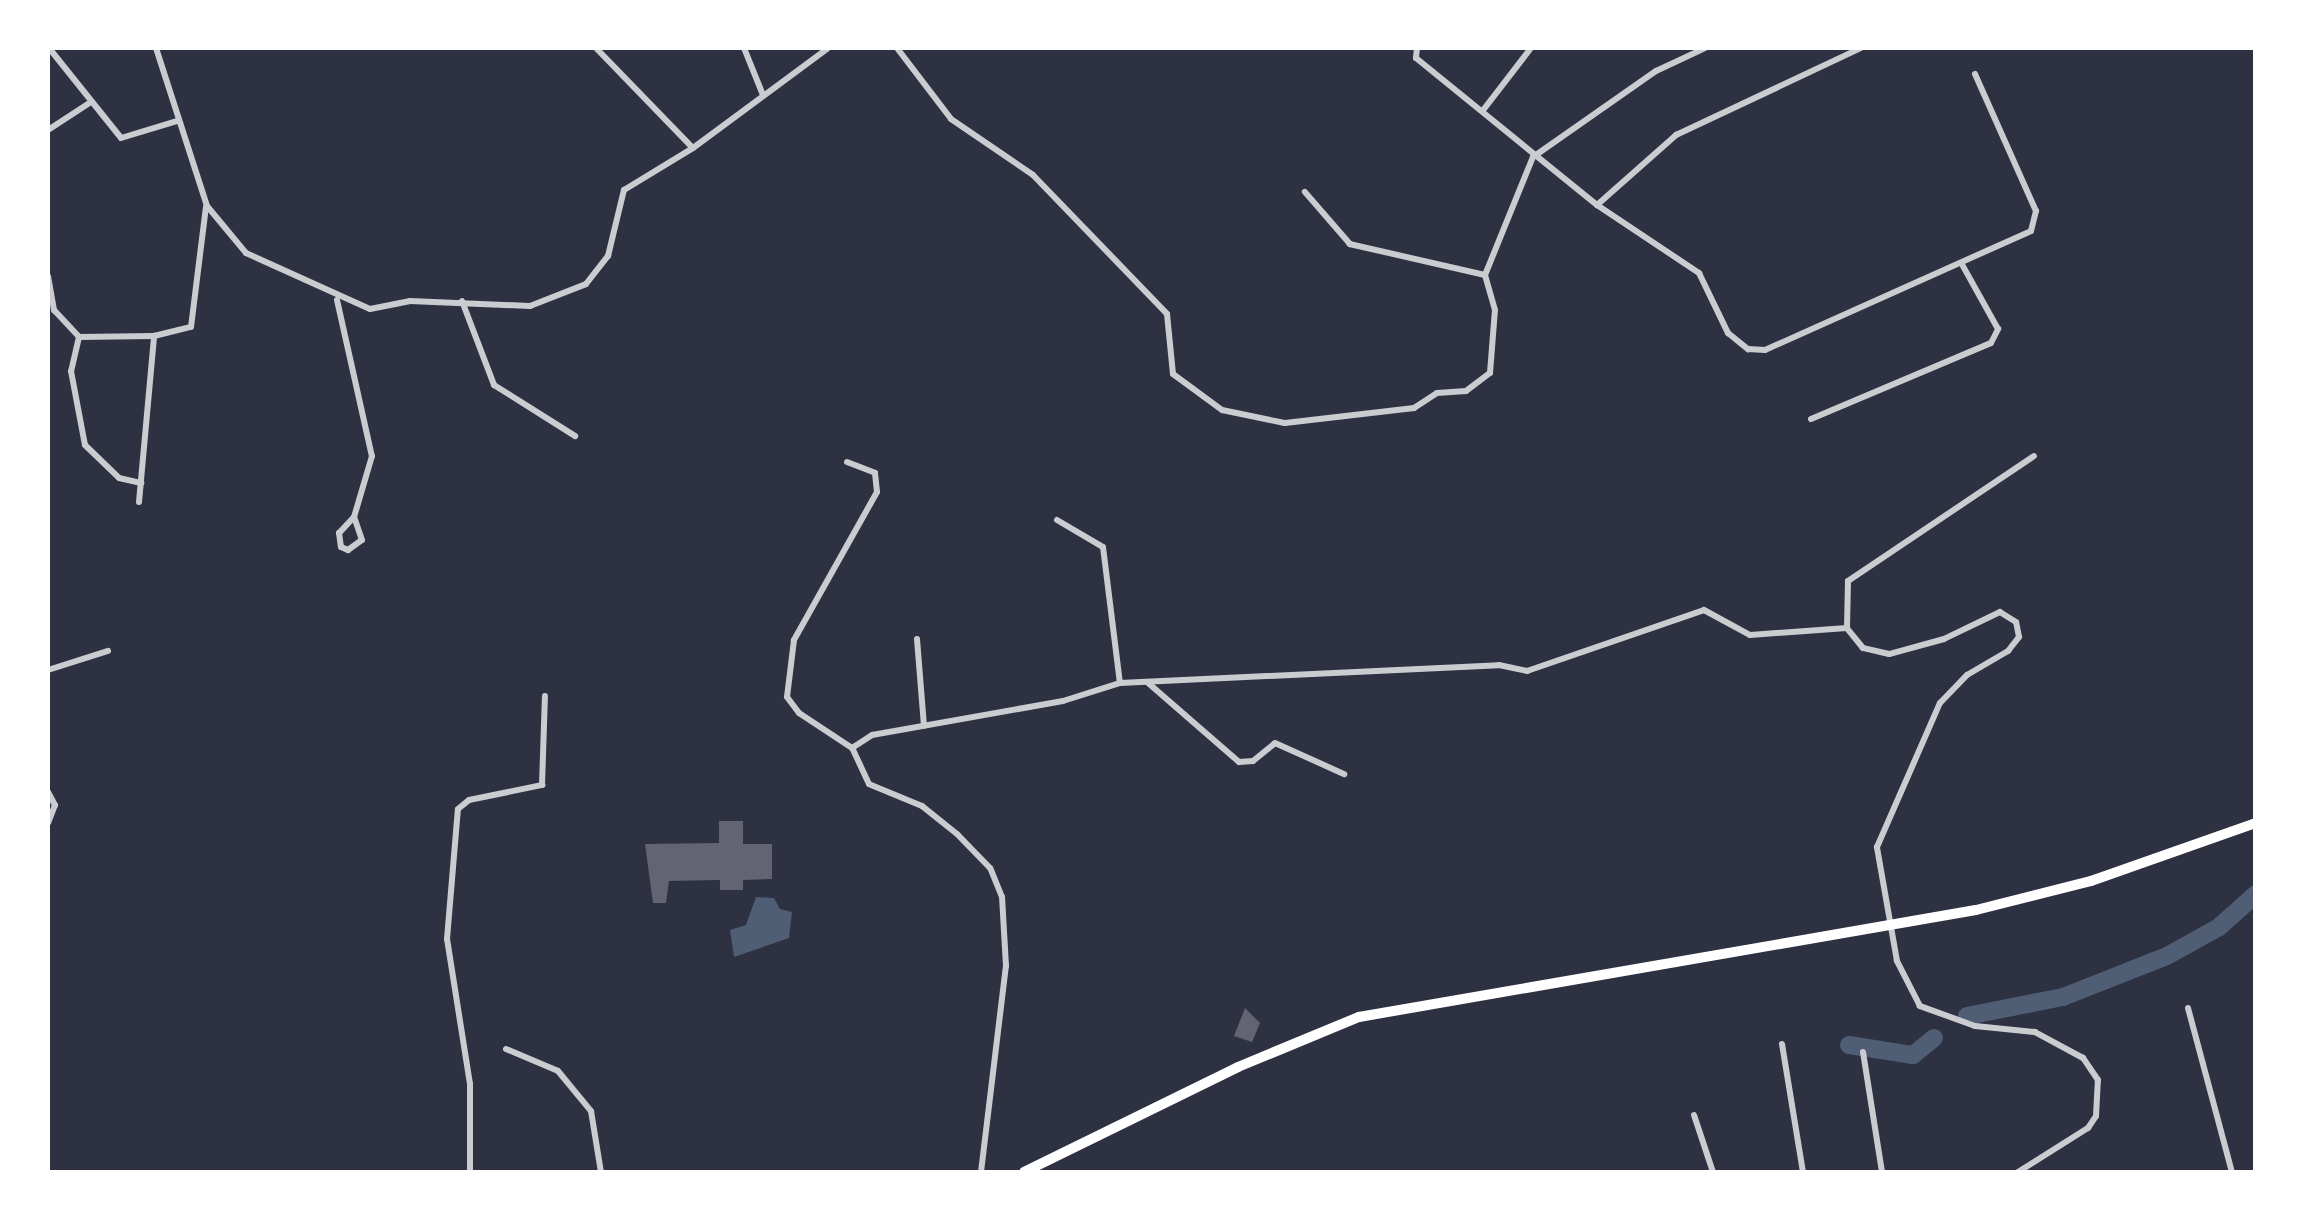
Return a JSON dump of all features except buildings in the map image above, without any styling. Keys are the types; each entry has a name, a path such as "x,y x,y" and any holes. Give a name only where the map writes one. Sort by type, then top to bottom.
{"main road":[{"path":"1024,1172 1238,1067 1359,1017 1890,925 2091,881 2256,824"}],"street":[{"path":"49,48 88,104 120,138 177,121"},
{"path":"156,48 206,206 246,253 337,299 370,308 462,301 530,306 586,284 608,256 624,190 692,148 828,48"},
{"path":"596,48 692,148"},
{"path":"744,48 763,95"},
{"path":"896,48 951,119 1033,175 1167,314 1173,374 1236,416 1326,421 1414,408 1436,393 1466,391 1490,372 1496,310 1485,275 1517,188 1538,154 1656,71 1705,48"},
{"path":"1484,109 1532,48"},
{"path":"1597,205 1676,135 1861,48"},
{"path":"1416,50 1597,205 1699,273 1728,333 1748,349 1765,350 1962,266 2037,223 1975,74"},
{"path":"48,130 88,104"},
{"path":"1305,192 1350,244 1485,275"},
{"path":"48,276 54,310 79,337 154,336 186,331 194,321 206,206"},
{"path":"1810,418 1991,343 1998,329 1962,266"},
{"path":"337,299 372,456 354,517 339,533 341,547 348,550 362,540 354,517"},
{"path":"462,301 494,385 575,436"},
{"path":"139,502 154,336"},
{"path":"79,337 71,372 85,445 119,478 140,483"},
{"path":"2018,1172 2088,1128 2099,1097 2092,1067 2036,1032 1976,1026 1920,1006 1902,978 1877,847 1914,750 1940,702 2019,637 2016,622 2000,612 1944,639 1889,654 1863,648 1847,628 1848,581 2034,456"},
{"path":"848,462 875,473 878,492 794,640 787,697 798,713 852,748 869,784 922,806 958,834 990,868 1002,897 1006,966 981,1172"},
{"path":"1057,520 1103,547 1120,683"},
{"path":"852,748 872,735 1120,683 1500,665 1527,671 1704,610 1750,636 1847,628"},
{"path":"917,638 924,726"},
{"path":"48,670 108,651"},
{"path":"1146,682 1240,762 1275,743 1344,774"},
{"path":"470,1172 470,1084 446,939 458,808 542,785 545,696"},
{"path":"48,792 55,804 48,823"},
{"path":"2188,1008 2232,1172"},
{"path":"1782,1044 1803,1172"},
{"path":"506,1049 558,1071 591,1111 601,1172"},
{"path":"1863,1052 1882,1172"},
{"path":"1694,1115 1713,1172"}],"water":[{"path":"756,897 774,898 780,909 792,912 789,938 734,957 730,930 746,925"}],"waterway":[{"path":"1967,1016 2063,997 2167,956 2219,927 2256,894"},
{"path":"1849,1045 1913,1055 1934,1038"}]}
